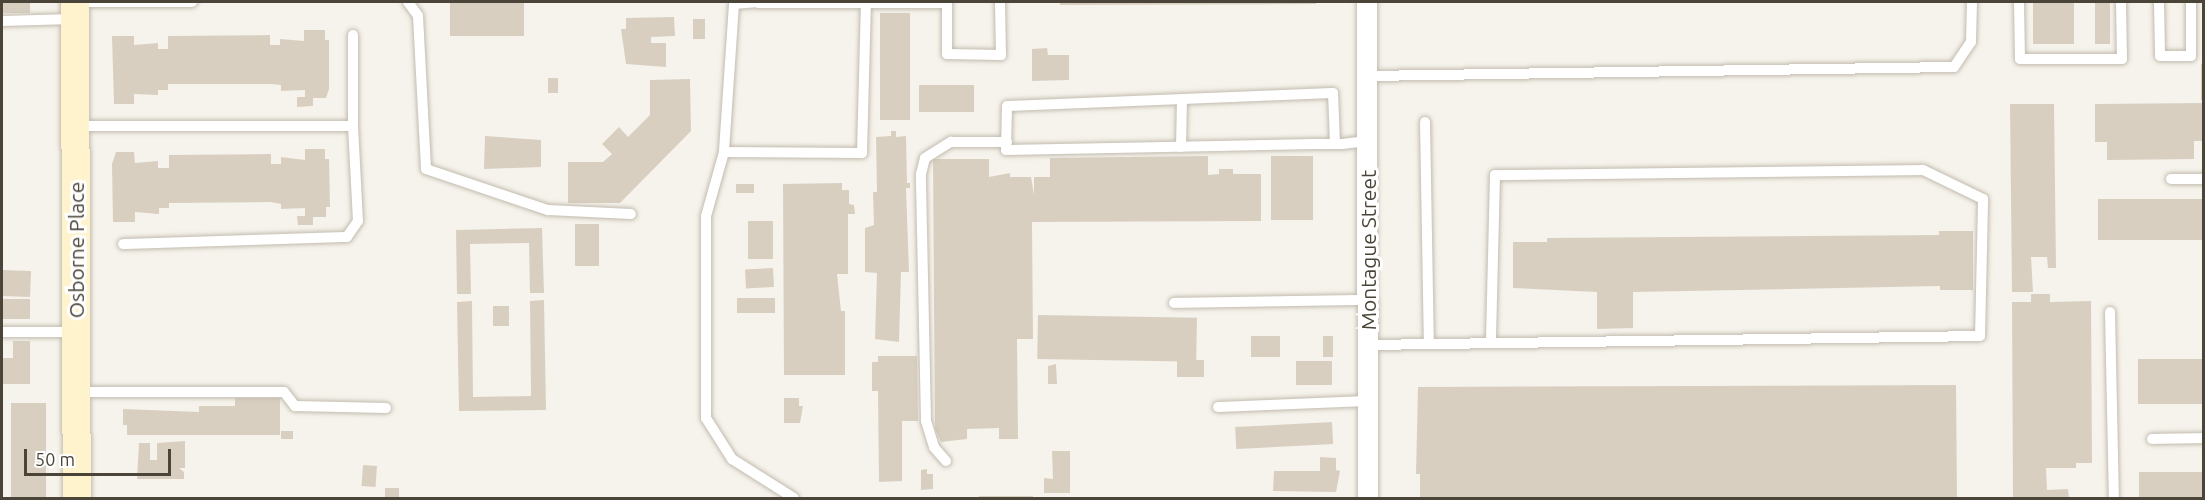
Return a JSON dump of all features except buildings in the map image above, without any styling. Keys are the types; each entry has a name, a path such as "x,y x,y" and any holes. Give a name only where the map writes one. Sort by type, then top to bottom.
{"street":[{"name":"Montague Street","path":"1367,2 1368,498"},
{"name":"Osborne Place","path":"77,498 75,126 79,7"}],"lane":[{"path":"2,21 79,7 192,2"},
{"path":"408,2 418,16 426,169 548,210 631,214"},
{"path":"794,498 732,459 706,418 706,216 724,152 734,4 947,2 947,54 1001,55 1000,2"},
{"path":"1367,76 1954,67 1971,42 1972,2"},
{"path":"2019,2 2020,59 2122,59 2121,2"},
{"path":"2159,2 2160,56 2190,56 2191,2"},
{"path":"724,152 862,153 866,4"},
{"path":"123,244 347,237 358,221 353,126 353,36"},
{"path":"1335,144 1333,93 1007,106 1006,150 1335,144 1367,141"},
{"path":"1181,147 1182,99"},
{"path":"1425,122 1429,344"},
{"path":"75,126 353,126"},
{"path":"946,460 934,447 926,421 921,174 925,158 951,141 1007,142"},
{"path":"1368,345 1980,336 1983,199 1923,170 1495,175 1491,342"},
{"path":"2171,179 2204,178"},
{"path":"1174,303 1368,300"},
{"path":"2110,312 2114,498"},
{"path":"2,332 76,332"},
{"path":"77,392 284,392 295,406 386,408"},
{"path":"1218,406 1368,401"},
{"path":"2152,439 2204,438"}]}
